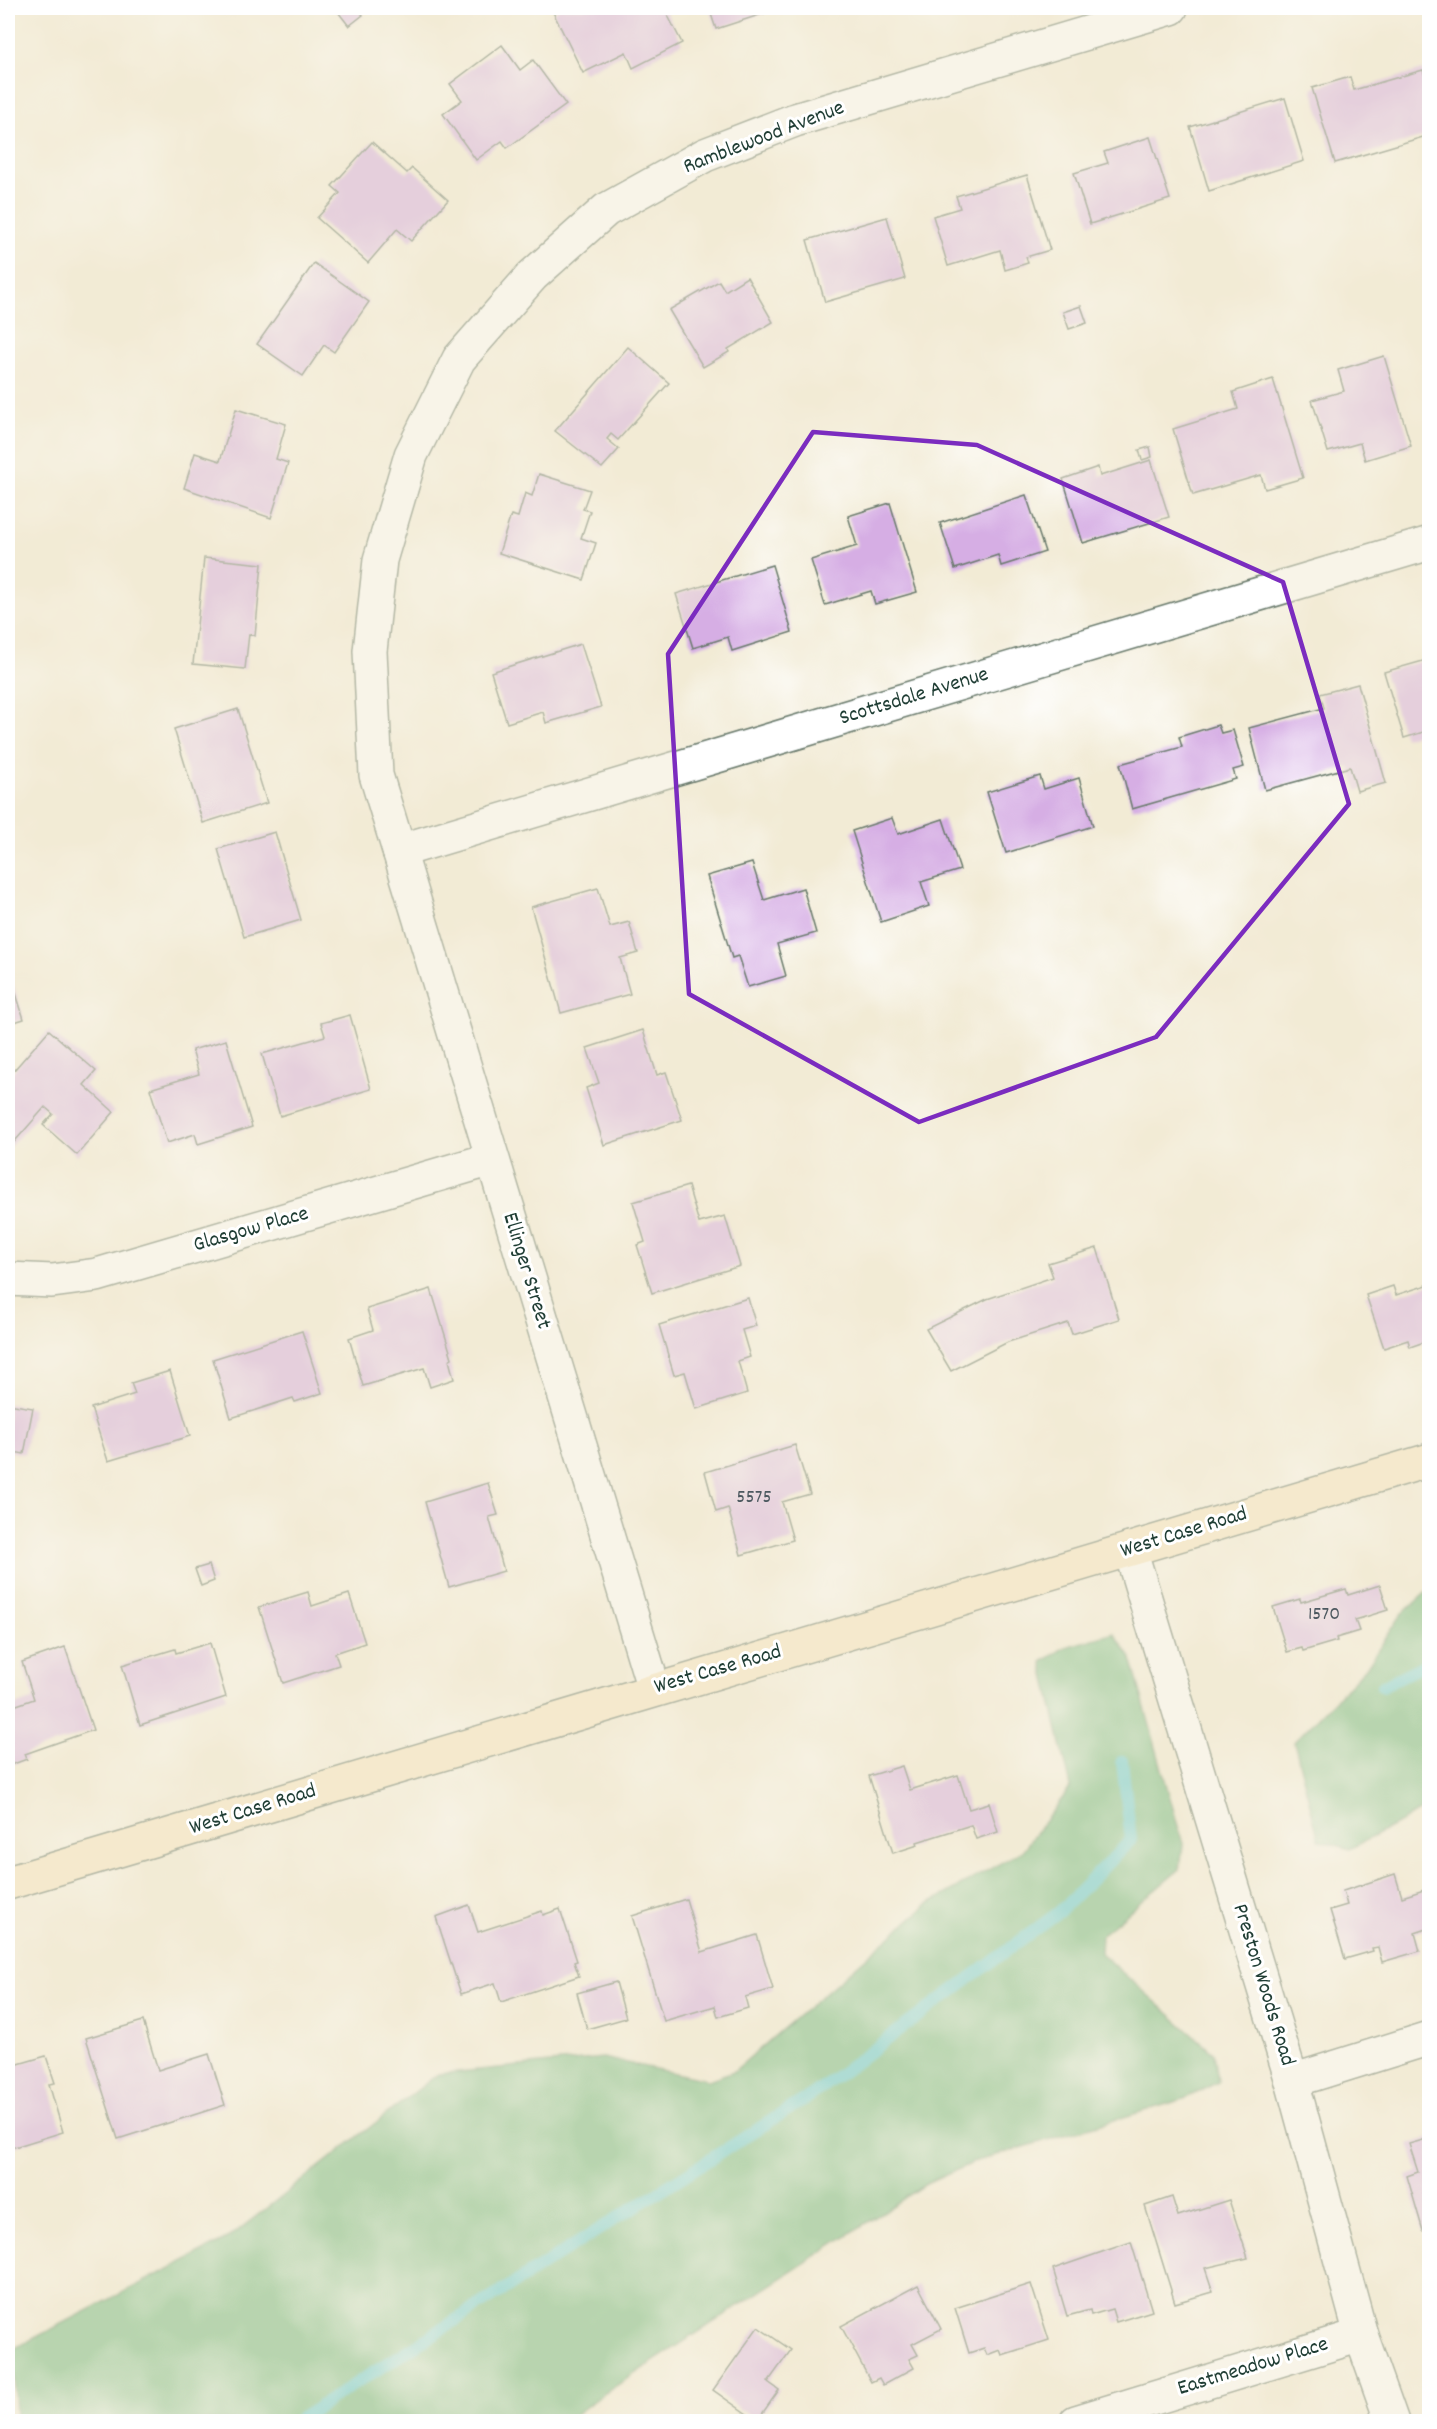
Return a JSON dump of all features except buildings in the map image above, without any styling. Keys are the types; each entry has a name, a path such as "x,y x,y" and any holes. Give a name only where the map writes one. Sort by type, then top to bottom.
{"main road":[{"name":"West Case Road","path":"8,1883 1430,1460"}],"street":[{"name":"Ramblewood Avenue","path":"399,851 376,775 370,651 381,560 411,455 459,359 532,276 606,210 705,155 795,120 1171,8"},
{"name":"Scottsdale Avenue","path":"399,851 1430,543"},
{"name":"Ellinger Street","path":"399,851 654,1689"},
{"name":"Glasgow Place","path":"8,1279 52,1281 96,1275 492,1160"},
{"name":"Preston Woods Road","path":"1130,1549 1292,2081 1362,2335 1392,2421"},
{"path":"1292,2081 1430,2038"},
{"name":"Eastmeadow Place","path":"1077,2421 1362,2335"}],"highlighted area":[{"path":"813,432 977,445 1283,582 1349,804 1156,1037 919,1122 689,994 668,654"}],"green space":[{"path":"1429,1590 1429,1807 1350,1849 1319,1840 1294,1742 1366,1668 1402,1614"},
{"path":"1114,1633 1131,1658 1183,1844 1180,1869 1101,1935 1100,1953 1214,2053 1218,2082 1184,2099 974,2162 926,2184 605,2393 566,2421 11,2421 16,2416 13,2349 227,2239 438,2074 603,2058 708,2080 734,2071 928,1904 1022,1851 1071,1787 1042,1662 1065,1647"}],"waterway":[{"path":"1382,1686 1430,1662"},
{"path":"295,2422 813,2094 1059,1912 1131,1840 1122,1761"}]}
